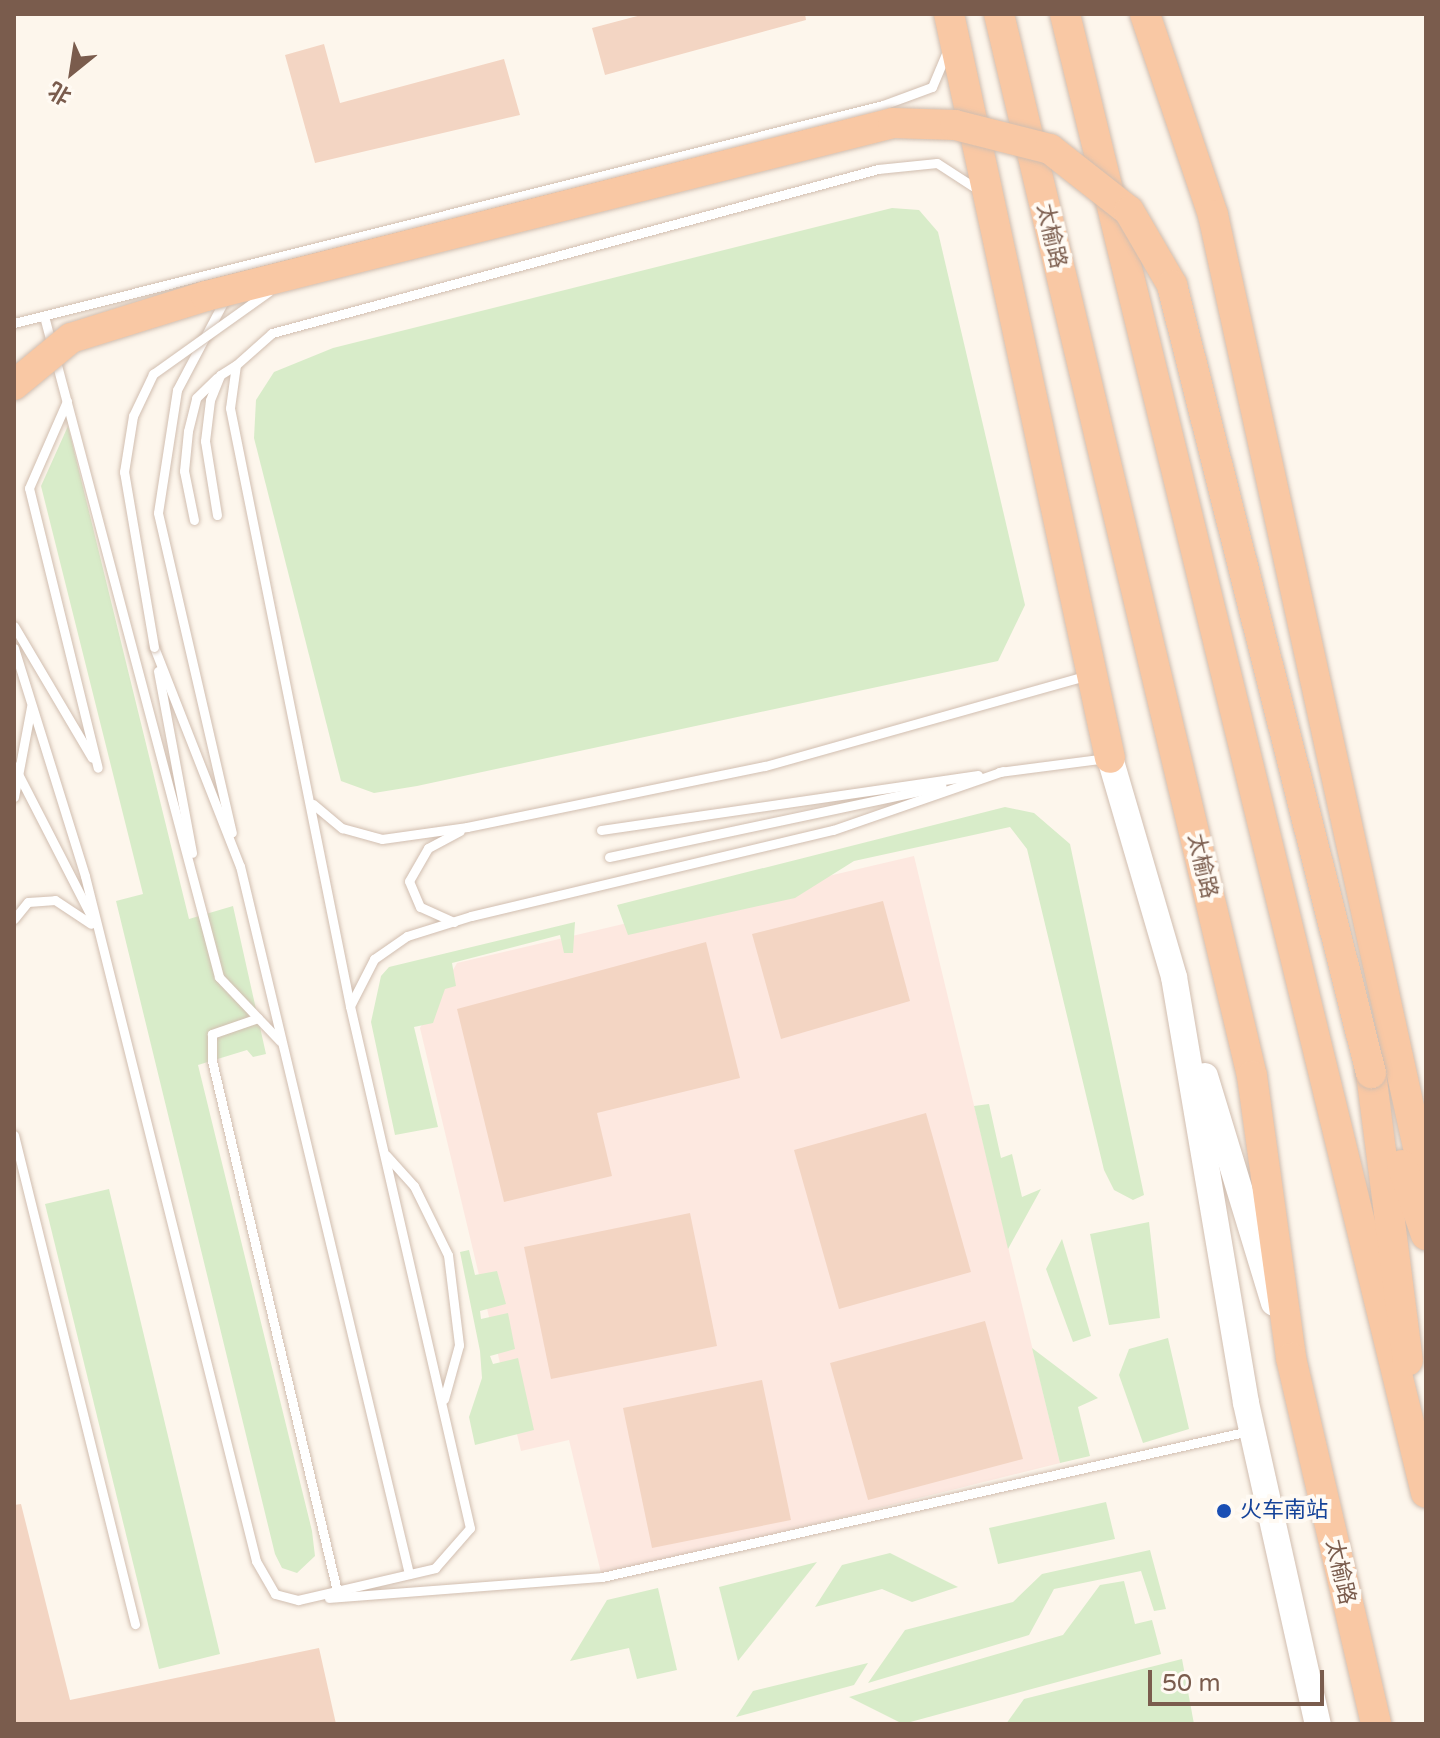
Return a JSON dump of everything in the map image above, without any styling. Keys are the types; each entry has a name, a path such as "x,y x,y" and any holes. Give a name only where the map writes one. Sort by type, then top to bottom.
{"highway":[{"name":"太榆路","path":"999,14 1252,1076 1291,1358 1376,1724"},
{"path":"1065,14 1426,1493"},
{"path":"1145,14 1213,215 1426,1184"},
{"path":"951,24 992,199 1110,758"},
{"path":"14,385 71,338 298,273 893,123 955,125 1050,149 1129,211 1172,285 1371,1073 1426,1235"},
{"path":"1371,1073 1426,1478"}],"main road":[{"path":"1110,758 1291,1358"},
{"path":"1174,977 1252,1430 1320,1724"}],"lane":[{"path":"14,323 883,105 932,87 951,24"},
{"path":"194,520 184,471 188,431 196,398 272,333 878,169 937,163 992,199"},
{"path":"243,266 177,390 158,513 409,1574"},
{"path":"204,922 124,472 133,416 153,374 298,273"},
{"path":"44,316 219,977 283,1044"},
{"path":"236,365 230,408 313,804 350,1006 470,1528 435,1568 298,1600"},
{"path":"217,515 205,441 220,375"},
{"path":"14,626 98,768 29,488 67,401"},
{"path":"154,647 240,866"},
{"path":"14,648 100,933 256,1561 275,1594 298,1600 602,1577 1252,1430"},
{"path":"313,804 342,828 382,839 467,827 765,766 1093,674"},
{"path":"14,797 16,771 32,704"},
{"path":"601,830 1110,758"},
{"path":"16,771 100,933"},
{"path":"350,1006 374,959 407,936 833,830 1003,771"},
{"path":"609,857 830,815 1003,771"},
{"path":"454,922 420,907 409,881 428,848 467,827"},
{"path":"14,919 28,902 55,900 100,933"},
{"path":"258,1018 212,1034 212,1061 337,1591"},
{"path":"14,1135 135,1624"},
{"path":"385,1154 414,1186 448,1255 459,1345 443,1402"}],"shaded area":[{"path":"914,856 1060,1463 602,1577 569,1440 521,1451 420,1028 457,963"}],"green space":[{"path":"892,208 919,210 938,232 1025,605 998,661 417,786 374,793 341,781 254,438 256,400 274,372 333,348"},
{"path":"68,426 189,919 233,906 266,1054 253,1057 247,1050 198,1065 312,1531 315,1556 297,1573 282,1568 275,1554 116,901 143,894 41,486"},
{"path":"1005,807 1034,813 1070,844 1144,1195 1133,1200 1114,1190 1104,1170 1027,849 1010,827 854,861 795,898 628,935 617,905"},
{"path":"575,922 573,953 564,953 560,935 452,963 456,986 445,989 433,1023 414,1027 438,1127 395,1135 371,1022 381,976 389,967"},
{"path":"989,1104 1001,1158 1012,1154 1022,1197 1041,1189 1008,1249 974,1106"},
{"path":"109,1189 220,1654 159,1669 45,1204"},
{"path":"1149,1222 1160,1318 1109,1325 1090,1234"},
{"path":"1062,1239 1091,1336 1073,1342 1046,1269"},
{"path":"469,1250 475,1275 497,1271 506,1304 480,1311 481,1319 508,1313 515,1349 490,1356 493,1364 518,1358 534,1430 475,1445 469,1417 482,1378 480,1351 460,1252"},
{"path":"1168,1338 1189,1429 1143,1443 1119,1375 1129,1349"},
{"path":"1032,1348 1098,1398 1078,1407 1090,1456 1060,1463"},
{"path":"1106,1502 1115,1539 998,1564 989,1528"},
{"path":"1150,1550 1166,1609 1154,1611 1141,1571 1054,1589 1029,1635 868,1683 905,1630 1013,1602 1042,1574"},
{"path":"890,1553 958,1587 912,1602 882,1589 815,1607 842,1565"},
{"path":"817,1562 738,1661 719,1587"},
{"path":"1124,1581 1135,1624 1152,1620 1161,1654 903,1724 849,1697 1063,1635 1100,1585"},
{"path":"658,1588 677,1670 637,1679 629,1648 570,1661 607,1600"},
{"path":"1182,1659 1194,1724 1006,1724 1024,1699"},
{"path":"868,1663 854,1685 736,1717 753,1691"}],"building":[{"path":"645,14 805,14 806,20 605,75 592,28"},
{"path":"324,44 340,103 504,59 520,115 315,163 285,55"},
{"path":"883,901 910,1001 781,1039 752,934"},
{"path":"706,942 740,1078 597,1113 612,1176 504,1202 457,1009"},
{"path":"926,1113 971,1272 839,1309 794,1150"},
{"path":"690,1213 717,1346 551,1379 524,1247"},
{"path":"985,1321 1023,1459 868,1500 830,1363"},
{"path":"762,1380 791,1520 652,1548 623,1408"},
{"path":"21,1504 70,1700 319,1648 336,1724 14,1724 14,1505"}],"place":[{"name":"火车南站","path":"1224,1511"}]}
